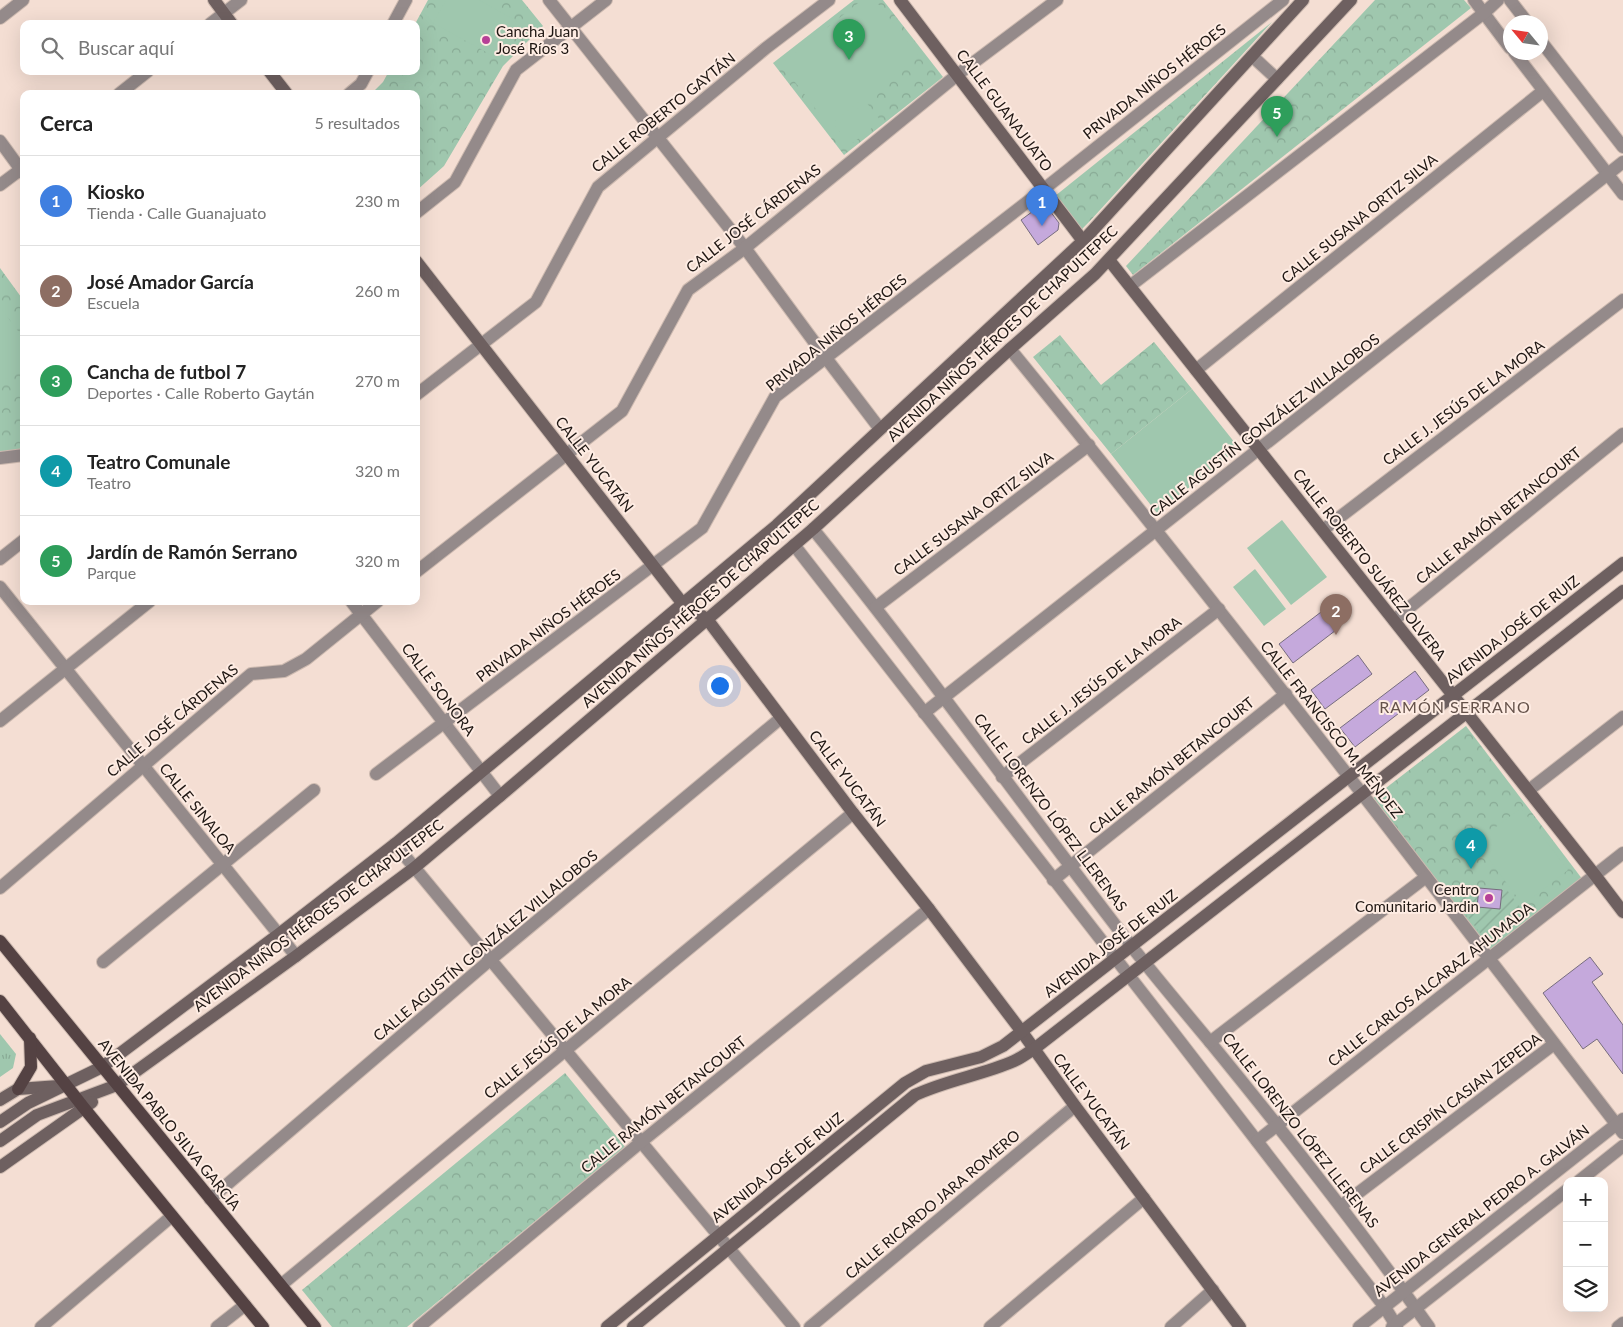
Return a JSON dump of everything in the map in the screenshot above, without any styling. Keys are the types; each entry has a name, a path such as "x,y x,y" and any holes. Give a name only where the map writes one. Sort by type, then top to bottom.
{"main road":[{"name":"AVENIDA PABLO SILVA GARCÍA","path":"0,941 315,1327"},
{"path":"0,1001 80,1104 263,1327"},
{"path":"18,1089 31,1067 30,1038"}],"street":[{"path":"0,18 23,0"},
{"path":"214,0 229,20"},
{"path":"215,20 240,0"},
{"path":"395,20 406,0"},
{"path":"549,0 744,248 880,429"},
{"path":"420,210 455,182 516,70 606,0"},
{"name":"CALLE ROBERTO GAYTÁN","path":"420,392 536,302 598,187 766,48 829,0"},
{"name":"CALLE GUANAJUATO","path":"900,0 1083,241"},
{"name":"CALLE JOSÉ CÁRDENAS","path":"420,569 622,410 688,290 744,248 957,75 1057,0"},
{"name":"PRIVADA NIÑOS HÉROES","path":"376,774 445,724 702,528 775,397 1044,189 1283,0"},
{"name":"AVENIDA NIÑOS HÉROES DE CHAPULTEPEC","path":"0,1122 28,1103 102,1067 279,934 395,844 777,525 1083,241 1303,0"},
{"name":"AVENIDA NIÑOS HÉROES DE CHAPULTEPEC","path":"0,1141 37,1115 80,1104 117,1085 414,868 500,796 813,529 1109,260 1351,0"},
{"path":"1474,0 1503,39"},
{"path":"1130,286 1484,13 1498,0"},
{"path":"1510,0 1522,15"},
{"path":"1548,50 1623,148"},
{"path":"1252,56 1277,79"},
{"path":"1520,60 1623,194"},
{"path":"124,90 143,75"},
{"path":"272,75 284,90"},
{"path":"354,90 361,84 366,75"},
{"name":"CALLE SUSANA ORTIZ SILVA","path":"1196,370 1543,91"},
{"path":"0,141 20,166"},
{"name":"CALLE AGUSTÍN GONZÁLEZ VILLALOBOS","path":"924,713 1623,162"},
{"path":"0,185 20,172"},
{"name":"CALLE ROBERTO SUÁREZ OLVERA","path":"1109,260 1529,790 1623,912"},
{"name":"CALLE YUCATÁN","path":"420,265 683,604 707,619 853,813 1022,1032 1240,1327"},
{"name":"CALLE J. JESÚS DE LA MORA","path":"1322,530 1623,300"},
{"name":"CALLE FRANCISCO M. MÉNDEZ","path":"1010,349 1286,694 1554,1044 1621,1125"},
{"name":"CALLE RAMÓN BETANCOURT","path":"1394,620 1623,434"},
{"name":"CALLE SUSANA ORTIZ SILVA","path":"876,607 1089,446"},
{"path":"0,458 20,456"},
{"name":"CALLE LORENZO LÓPEZ LLERENAS","path":"813,529 876,607 1002,777 1144,963 1210,1042 1341,1206 1404,1290 1429,1327"},
{"path":"0,559 20,543"},
{"path":"794,545 1384,1306 1395,1326 1563,1193"},
{"name":"AVENIDA JOSÉ DE RUIZ","path":"607,1327 905,1083 926,1071 981,1057 1003,1046 1116,960 1623,563"},
{"name":"CALLE SINALOA","path":"0,587 296,956"},
{"name":"AVENIDA JOSÉ DE RUIZ","path":"633,1327 915,1095 936,1085 1015,1060 1034,1049 1623,591"},
{"path":"0,721 145,605"},
{"name":"CALLE SONORA","path":"354,605 500,796"},
{"name":"CALLE JOSÉ CÁRDENAS","path":"0,888 251,674 284,671 306,659 373,605"},
{"name":"CALLE J. JESÚS DE LA MORA","path":"1002,777 1219,609"},
{"name":"CALLE RAMÓN BETANCOURT","path":"1053,880 1286,694"},
{"path":"1529,790 1623,717"},
{"name":"CALLE AGUSTÍN GONZÁLEZ VILLALOBOS","path":"210,1199 490,960 781,718"},
{"path":"103,962 314,790"},
{"name":"CALLE JESÚS DE LA MORA","path":"281,1285 853,813"},
{"path":"395,844 794,1327"},
{"name":"CALLE CARLOS ALCARAZ AHUMADA","path":"1257,1141 1623,853"},
{"path":"1210,1042 1426,877"},
{"name":"CALLE RAMÓN BETANCOURT","path":"419,1327 641,1142 928,909"},
{"name":"CALLE CRISPÍN CASIAN ZEPEDA","path":"1341,1206 1554,1044"},
{"path":"0,1100 18,1089 66,1085"},
{"path":"0,1167 80,1104"},
{"name":"CALLE RICARDO JARA ROMERO","path":"810,1327 1075,1106"},
{"name":"AVENIDA GENERAL PEDRO A. GALVÁN","path":"1359,1327 1404,1290 1621,1125"},
{"path":"1584,1177 1623,1146"},
{"path":"990,1327 1144,1198"},
{"path":"41,1327 172,1216"},
{"path":"1171,1327 1213,1290"},
{"path":"217,1327 245,1305"},
{"path":"1618,1327 1623,1323"}],"green space":[{"path":"428,0 522,0 543,26 503,66 444,166 420,187 420,90 375,90 387,75 420,75 420,20 417,20"},
{"name":"Cancha Juan José Ríos 3","path":"446,0 479,0 517,21 497,58 433,23"},
{"path":"854,0 883,0 943,77 844,155 773,63"},
{"path":"862,0 875,0 918,55 829,126 781,64"},
{"path":"1375,0 1464,0 1471,8 1133,275 1126,266"},
{"path":"1272,22 1089,222 1081,230 1055,196"},
{"path":"866,102 881,121 850,145 835,126"},
{"path":"0,268 20,296 20,450 0,453"},
{"path":"0,307 20,334 20,369 3,381 0,378"},
{"path":"1060,335 1101,385 1154,342 1192,389 1111,454 1033,357"},
{"path":"1192,389 1239,448 1157,513 1111,454"},
{"path":"1282,520 1327,577 1291,605 1247,548"},
{"path":"1255,569 1286,609 1264,626 1233,587"},
{"path":"1466,726 1583,880 1490,951 1373,798"},
{"path":"1521,808 1568,870 1523,905 1476,842"},
{"path":"1444,885 1479,888 1477,907 1500,909 1502,890 1507,890 1527,916 1489,945"},
{"path":"0,1034 16,1054 13,1068 0,1077"},
{"path":"565,1073 625,1147 407,1327 332,1327 302,1290"}],"building":[{"path":"1044,203 1059,223 1058,230 1038,245 1021,220"},
{"path":"1325,609 1340,627 1293,663 1279,644"},
{"path":"1358,655 1372,674 1325,709 1311,690"},
{"path":"1415,671 1429,690 1355,747 1340,728"},
{"name":"Centro Comunitario Jardin","path":"1479,888 1502,890 1500,909 1477,907"},
{"path":"1590,957 1603,974 1592,982 1623,1025 1623,1074 1597,1039 1583,1049 1543,993"}],"place":[{"name":"Cancha Juan José Ríos 3","path":"486,40"},
{"name":"Cancha de futbol 7","path":"849,60"},
{"name":"Jardín de Ramón Serrano","path":"1277,137"},
{"name":"Kiosko","path":"1042,226"},
{"name":"José Amador García","path":"1336,635"},
{"name":"Teatro Comunale","path":"1471,869"},
{"name":"Centro Comunitario Jardin","path":"1489,898"}],"district":[{"name":"RAMÓN SERRANO","path":"1455,706"}]}
